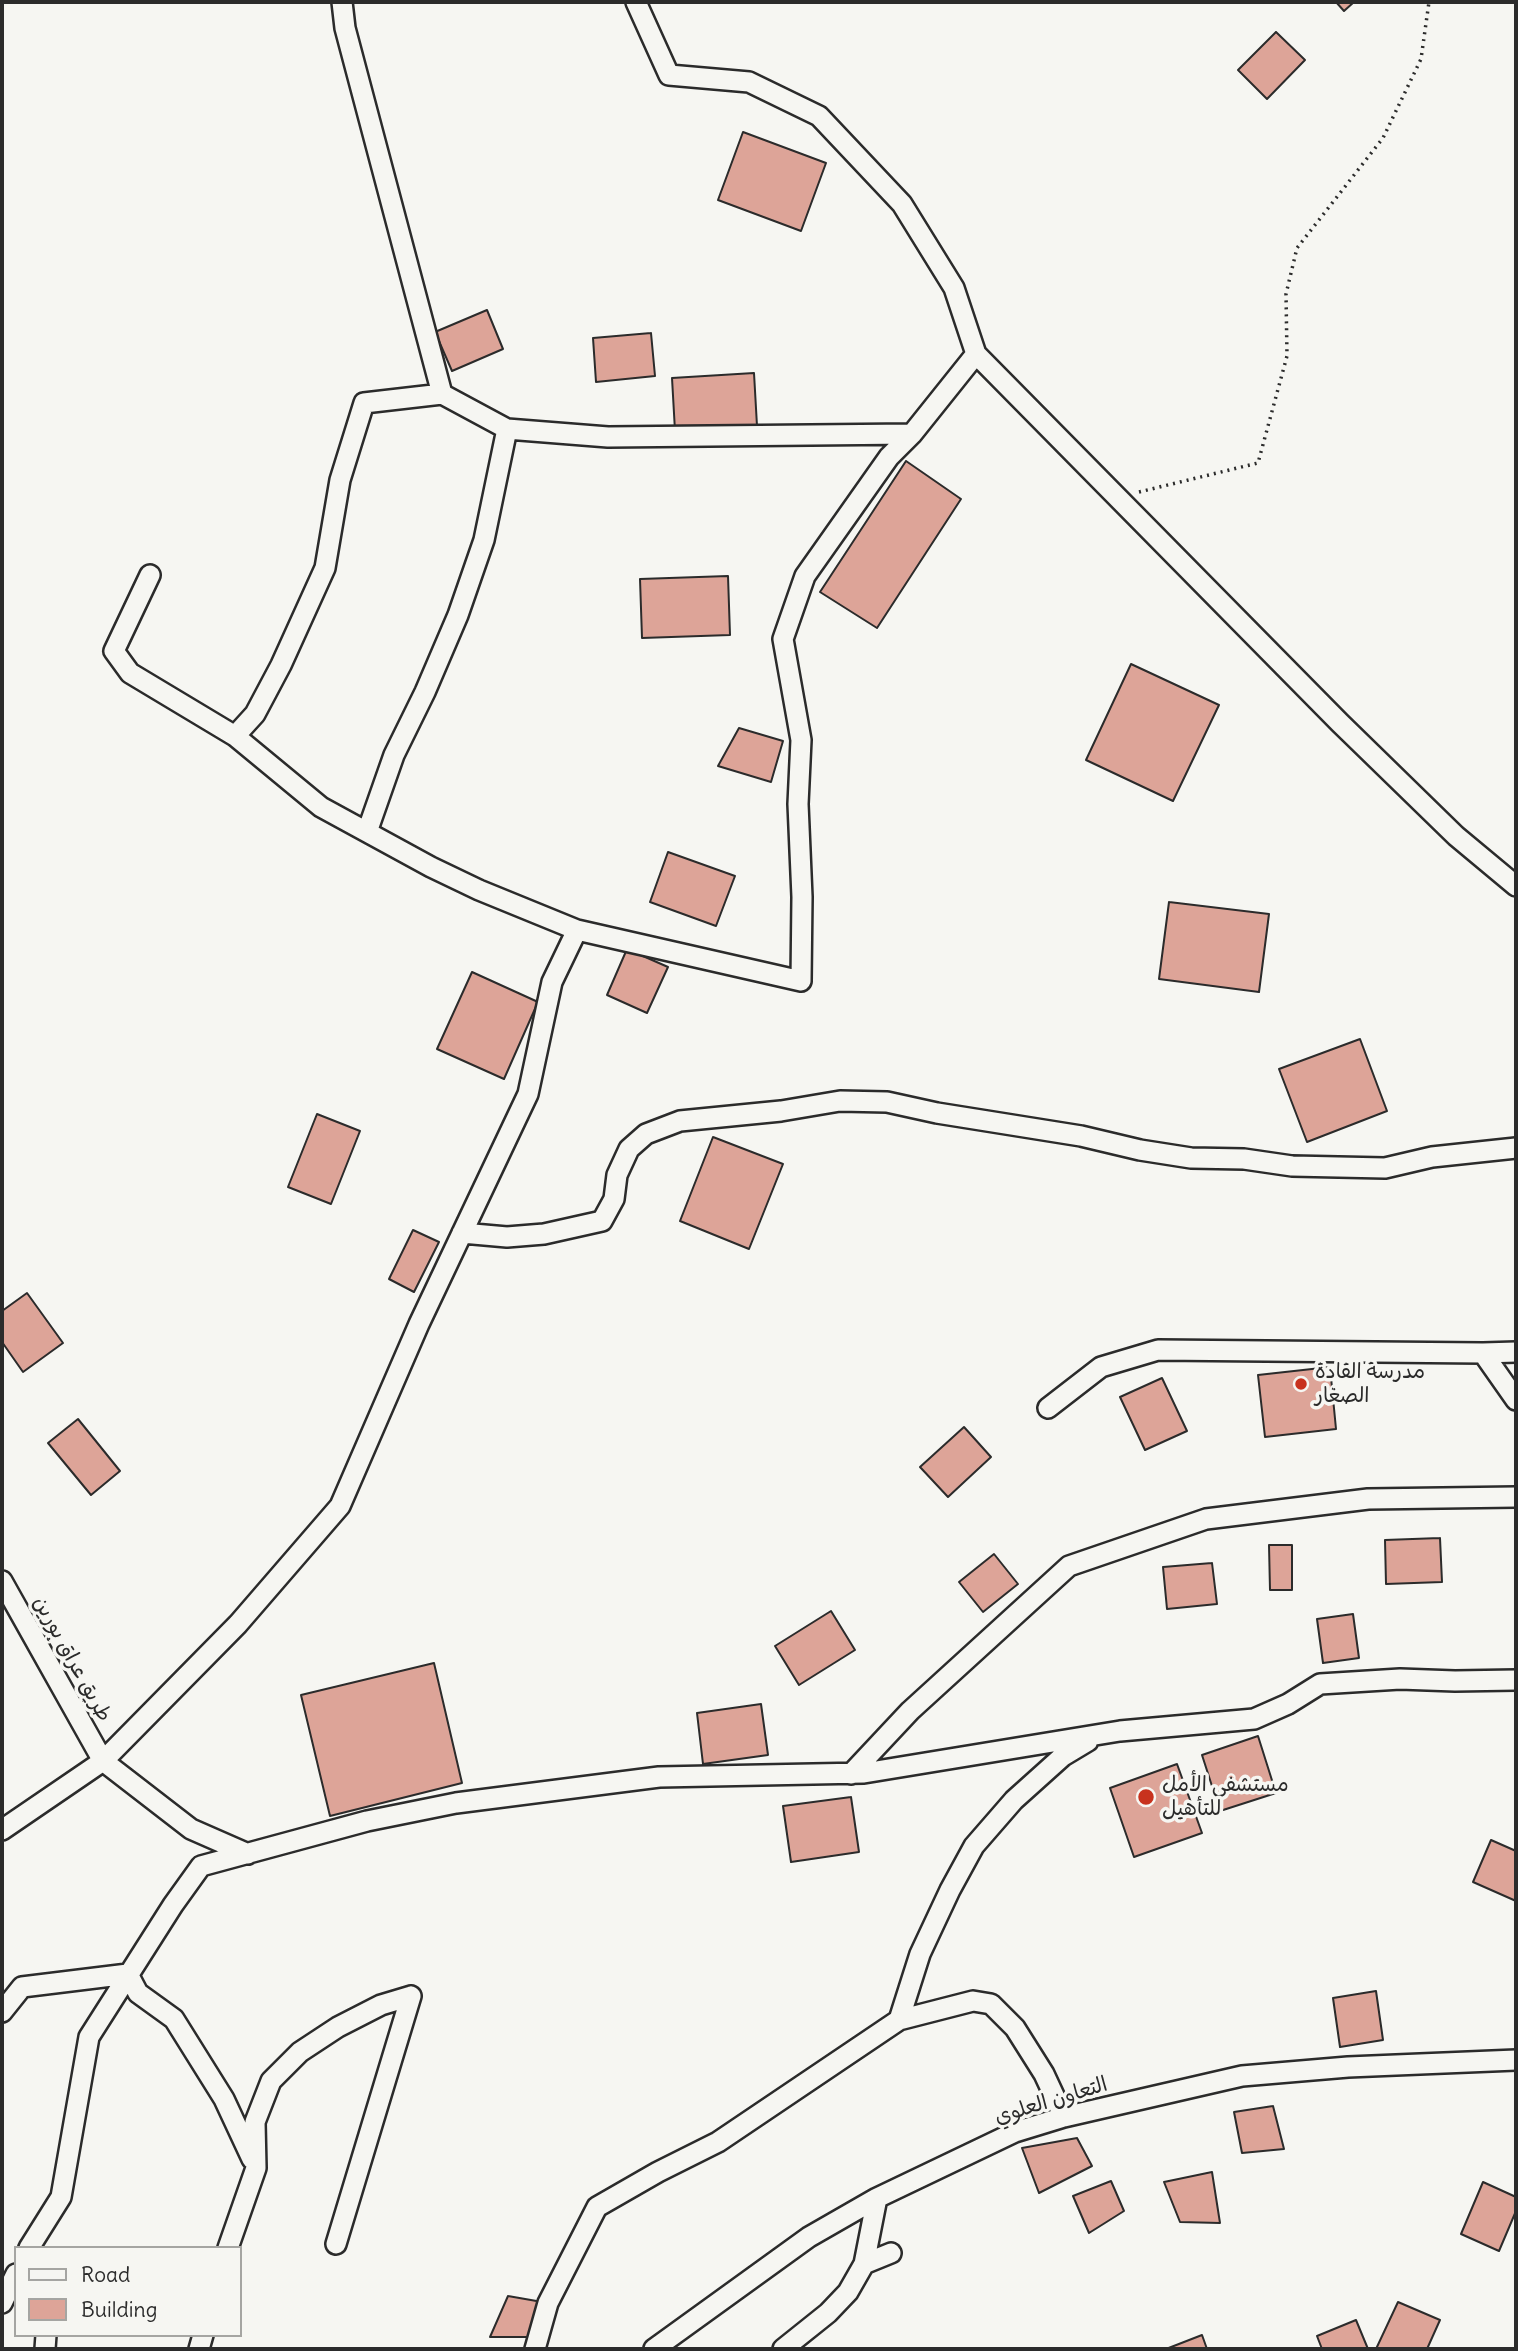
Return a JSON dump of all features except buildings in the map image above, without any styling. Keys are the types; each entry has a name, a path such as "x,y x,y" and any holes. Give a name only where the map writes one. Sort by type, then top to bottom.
{"street":[{"path":"342,2 348,41 442,394"},
{"path":"636,2 669,75 749,82 819,116 902,204 954,288 975,354 1349,732 1456,836 1516,886"},
{"path":"150,575 114,651 130,673 234,736 321,807 431,867 479,890 577,930 801,981 803,897 798,804 801,740 783,639 805,576 890,457 912,434 975,354"},
{"path":"234,736 255,714 281,665 325,568 340,480 364,403 442,394 507,429 608,437 912,434"},
{"path":"367,832 394,755 430,681 471,578 484,540 507,429"},
{"path":"2,1830 103,1760 238,1624 340,1506 419,1324 527,1094 552,982 577,930"},
{"path":"462,1233 508,1237 544,1234 602,1221 614,1199 617,1175 629,1149 646,1134 680,1121 781,1111 840,1101 887,1102 1191,1158 1244,1158 1293,1166 1385,1168 1432,1157 1516,1147"},
{"path":"1048,1408 1101,1367 1158,1350 1516,1352"},
{"path":"1483,1353 1516,1400"},
{"path":"851,1773 910,1711 1069,1566 1206,1519 1368,1499 1516,1497"},
{"name":"طريق عراق بورين","path":"2,1581 103,1760"},
{"path":"32,2245 61,2197 89,2037 201,1866 367,1821 456,1802 659,1777 851,1773 1098,1735 1254,1719 1287,1704 1320,1684 1400,1679 1516,1680"},
{"path":"899,2020 920,1954 974,1846 1014,1800 1063,1756 1098,1735"},
{"path":"103,1760 191,1829 248,1854"},
{"path":"2,2012 22,1987 128,1974"},
{"path":"128,1974 138,1993 174,2019 224,2099 256,2168"},
{"path":"229,2246 256,2168 255,2122 271,2081 300,2052 338,2026 381,2005 411,1996 336,2244"},
{"path":"535,2349 548,2303 597,2207 718,2142 899,2020 973,2001 991,2004 1015,2028 1044,2074 1065,2117"},
{"name":"التعاون العلوي","path":"654,2349 809,2237 877,2198 1015,2132 1065,2117 1242,2076 1348,2067 1516,2060"},
{"path":"783,2349 828,2313 848,2292 864,2264 877,2198"},
{"path":"864,2264 891,2253"},
{"path":"2,2303 14,2278"}],"path":[{"path":"1117,497 1258,463 1287,356 1286,294 1297,248 1382,138 1420,59 1429,2"}],"place":[{"name":"مدرسة القادة الصغار","path":"1301,1384"},
{"name":"مستشفى الأمل للتأهيل","path":"1146,1797"}]}
